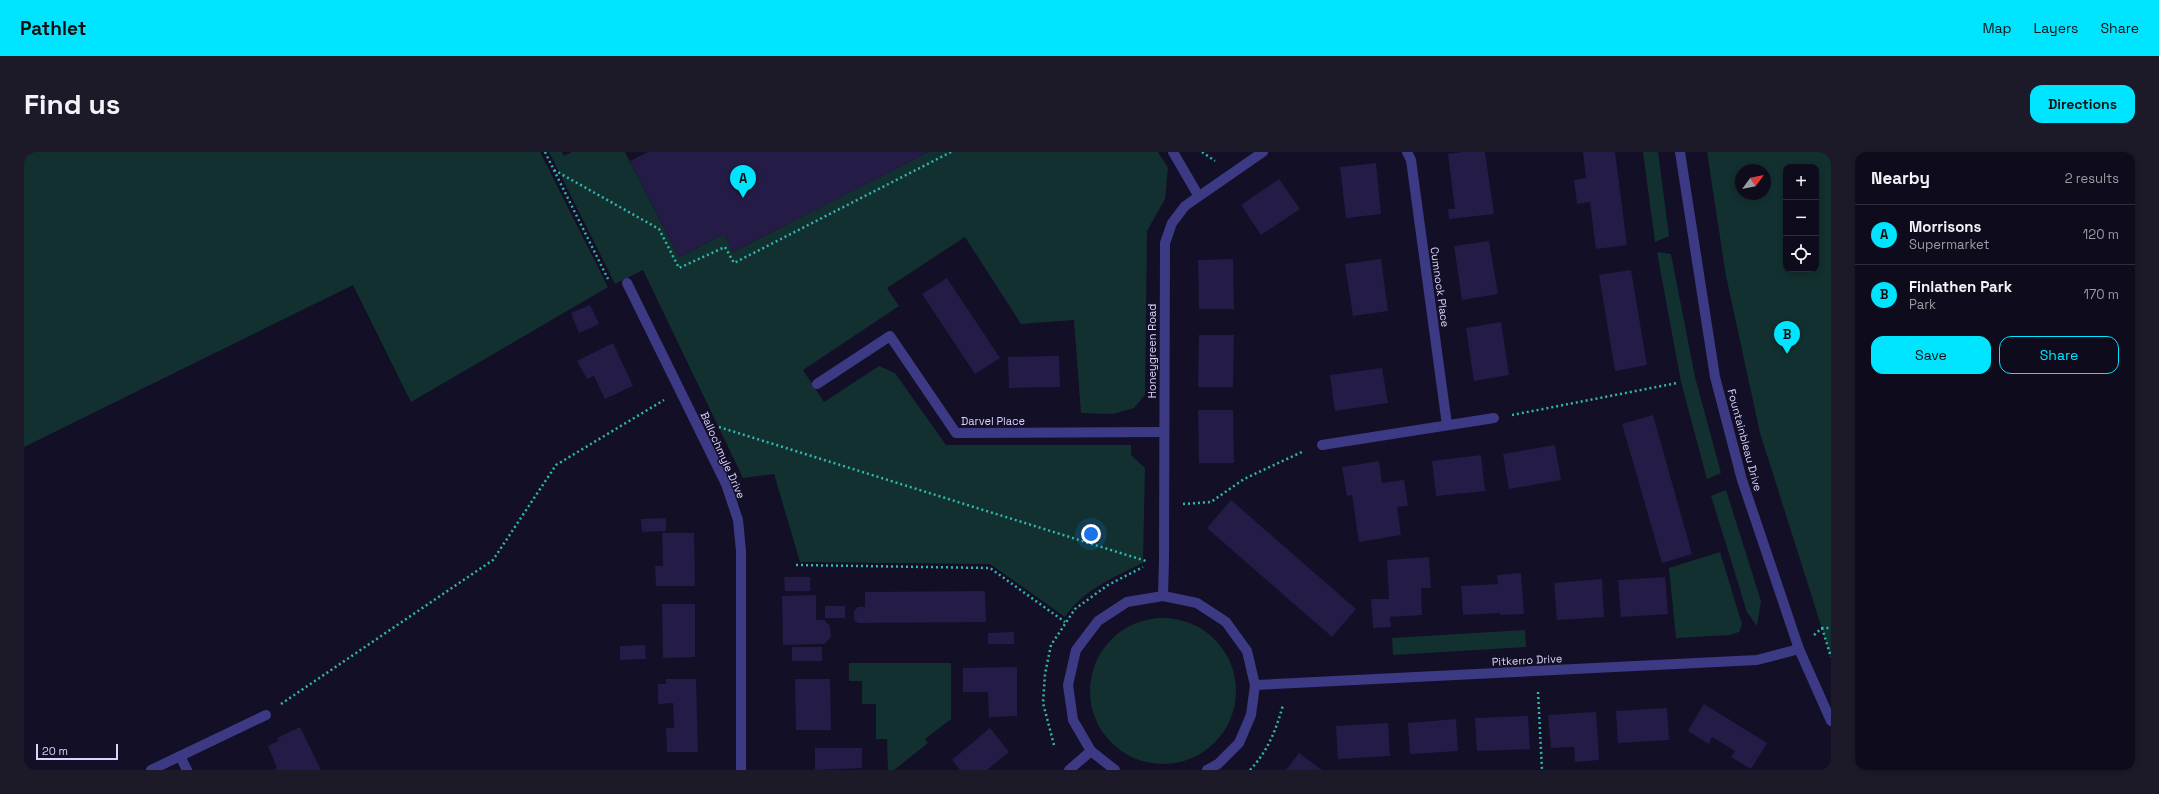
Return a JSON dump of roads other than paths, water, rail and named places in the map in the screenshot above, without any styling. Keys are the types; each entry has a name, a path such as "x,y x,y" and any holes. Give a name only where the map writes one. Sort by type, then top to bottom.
{"street":[{"path":"1173,152 1198,195"},
{"name":"Honeygreen Road","path":"1163,596 1165,243 1172,223 1185,206 1198,195 1263,152"},
{"name":"Cumnock Place","path":"1407,152 1411,160 1447,425"},
{"name":"Fountainbleau Drive","path":"1680,152 1716,377 1742,480 1799,649 1831,721"},
{"name":"Ballochmyle Drive","path":"627,283 726,484 738,520 741,551 741,770"},
{"name":"Darvel Place","path":"817,384 890,336 956,433 1163,432"},
{"path":"1322,445 1494,418"},
{"path":"1115,770 1091,751 1073,720 1068,684 1076,650 1098,621 1127,602 1163,596 1197,603 1226,622 1247,651 1255,685 1251,715 1239,743 1218,764 1207,770"},
{"name":"Pitkerro Drive","path":"1255,685 1758,660 1799,649"},
{"path":"151,770 266,715"},
{"path":"1069,770 1091,751"},
{"path":"180,756 187,770"}],"place":[{"name":"Morrisons","path":"743,198"},
{"name":"Finlathen Park","path":"1787,354"}]}
